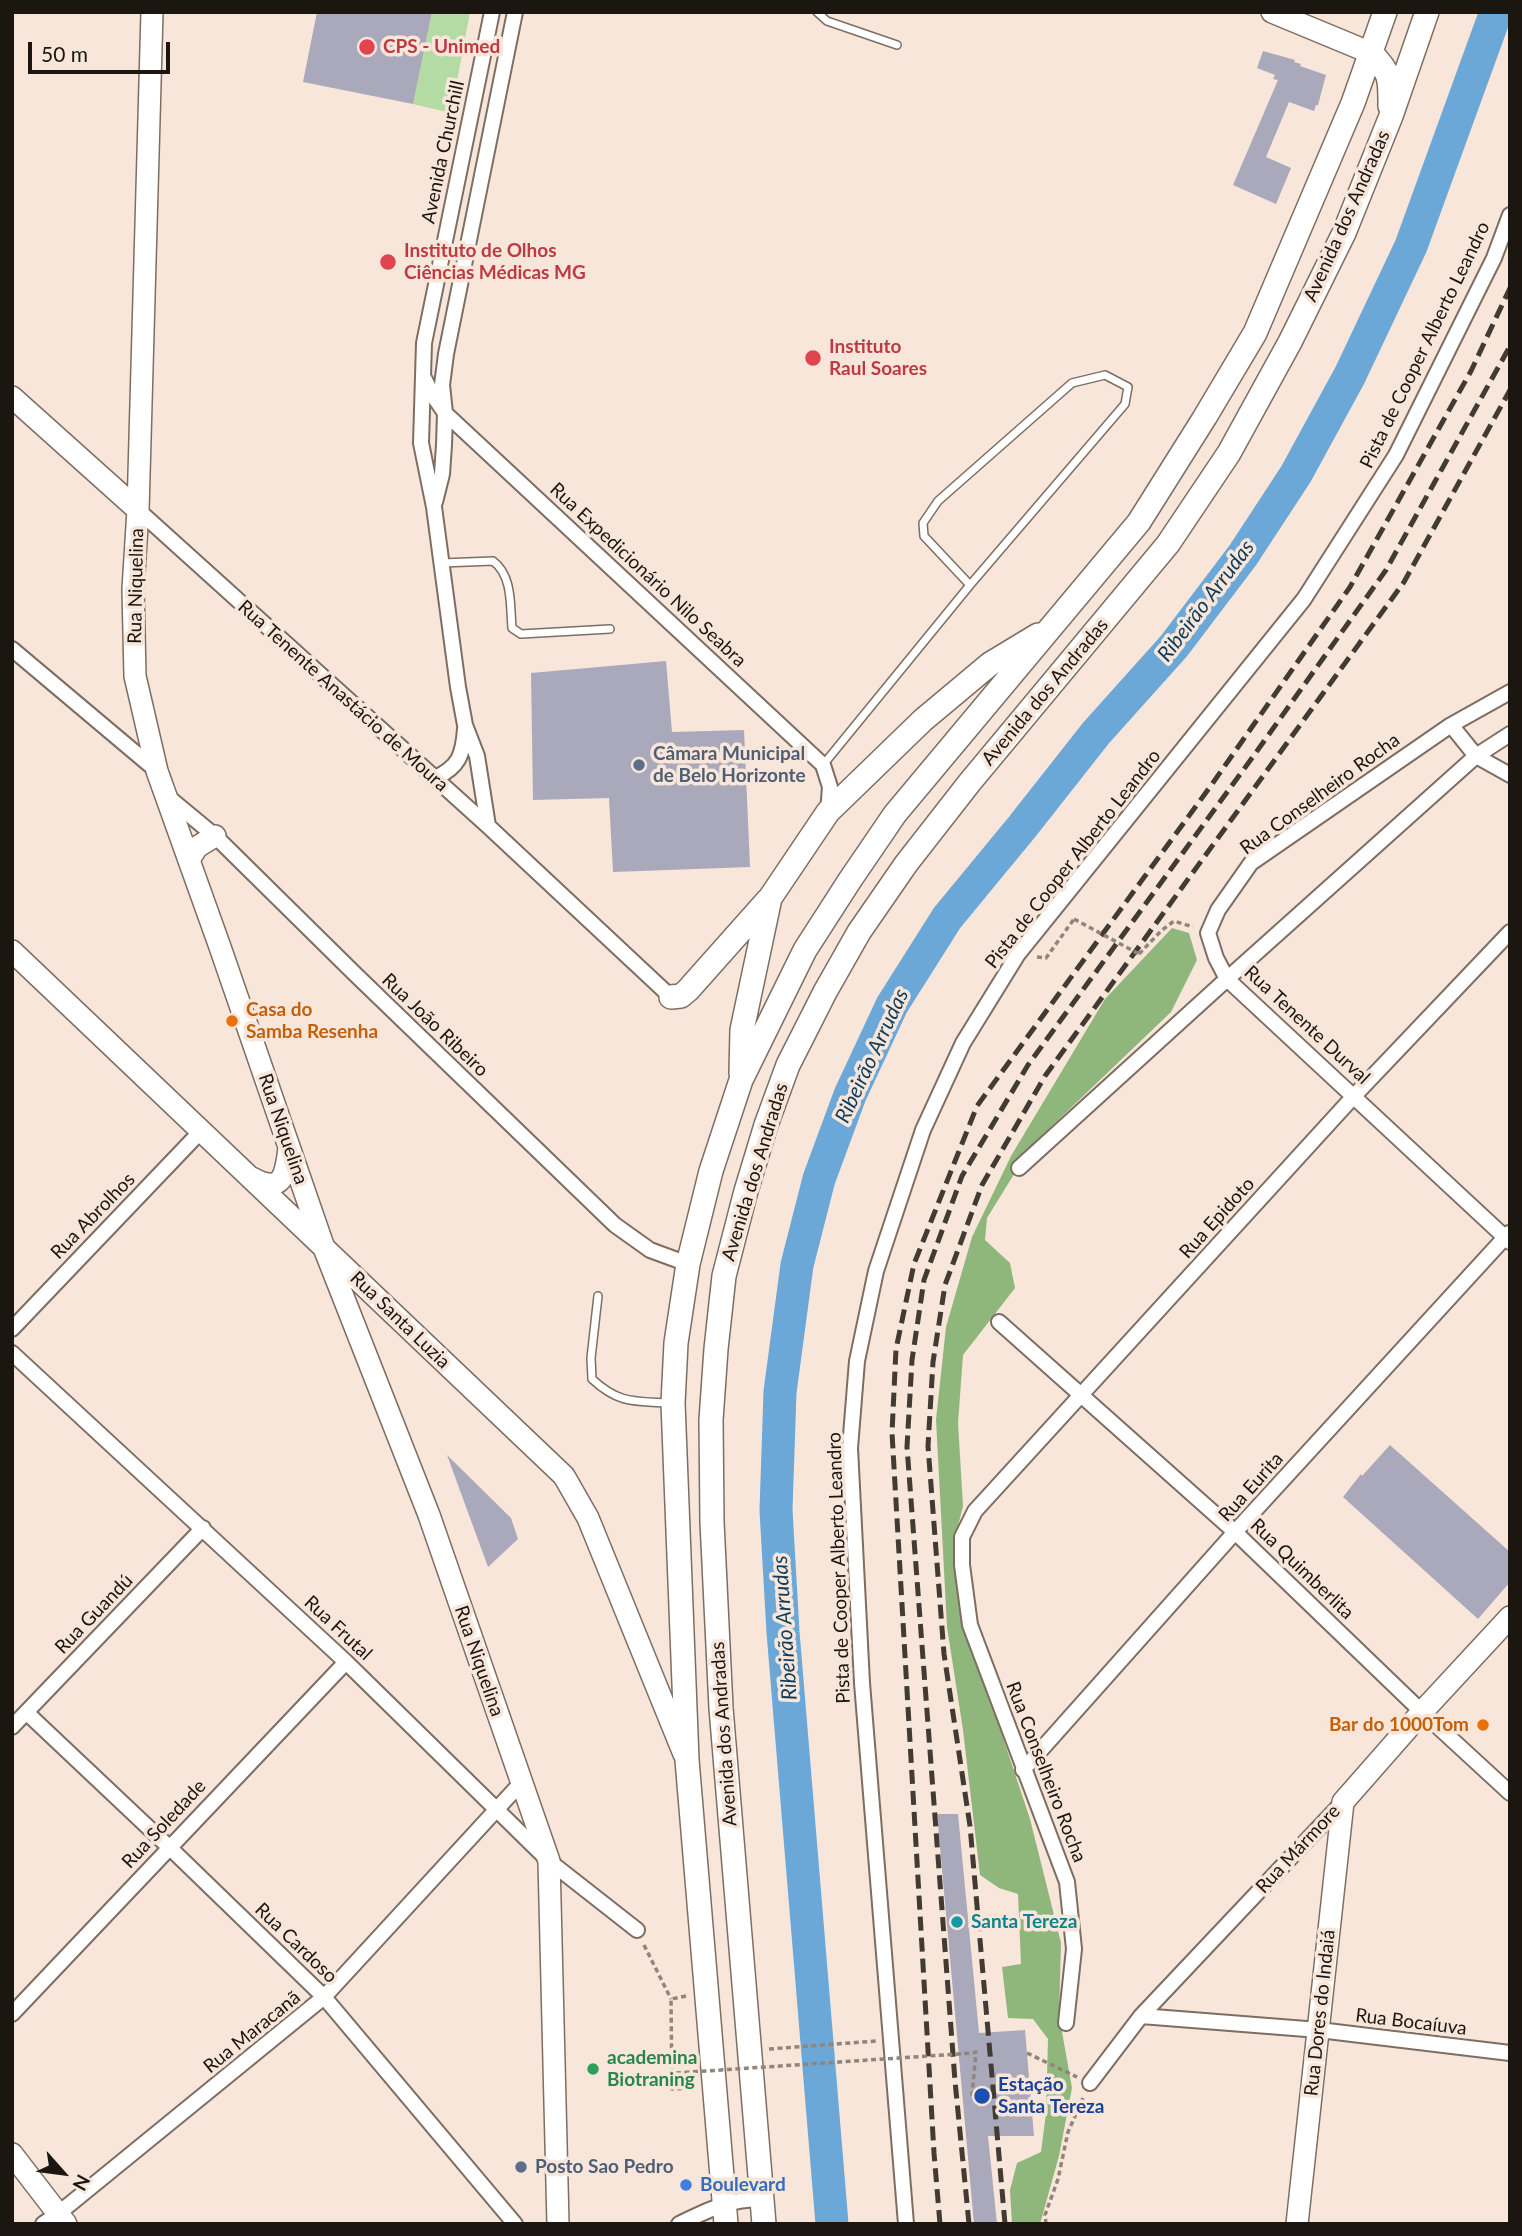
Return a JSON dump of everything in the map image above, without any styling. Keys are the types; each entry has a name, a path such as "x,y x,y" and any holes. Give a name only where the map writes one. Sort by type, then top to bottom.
{"main road":[{"name":"Avenida dos Andradas","path":"724,2213 687,1760 673,1403 676,1343 688,1264 711,1171 741,1080 805,950 888,825 1139,522 1255,333 1353,103 1385,12"},
{"name":"Avenida dos Andradas","path":"764,2224 721,1708 712,1522 711,1420 716,1349 724,1276 746,1191 788,1065 859,932 906,864 970,782 1168,544 1228,453 1290,342 1345,233 1391,116 1427,12"},
{"path":"1371,52 1384,66 1390,80 1391,116"},
{"path":"671,997 681,996 688,990 770,898 828,812 923,720 990,664 1055,624"},
{"path":"741,1080 742,1030 770,898"}],"street":[{"name":"Rua Niquelina","path":"152,12 138,510 133,589 135,676 157,771 324,1248 429,1515 520,1784 549,1861 558,2224"},
{"name":"Avenida Churchill","path":"488,826 477,756 465,725 458,687 434,507 421,443 424,343 492,12"},
{"name":"Avenida Churchill","path":"434,507 442,474 445,413 442,386 446,354 515,12"},
{"path":"1272,12 1371,52"},
{"path":"472,110 495,114"},
{"name":"Pista de Cooper Alberto Leandro","path":"906,2224 862,1683 850,1448 857,1361 876,1271 919,1143 963,1043 1018,954 1304,599 1389,466 1494,258 1510,215"},
{"name":"Rua Expedicionário Nilo Seabra","path":"422,373 445,413 823,765"},
{"name":"Rua Tenente Anastácio de Moura","path":"12,397 488,826 671,997"},
{"path":"12,649 157,771"},
{"name":"Rua Conselheiro Rocha","path":"1208,933 1218,910 1251,863 1451,724 1510,692"},
{"path":"1451,724 1476,756 1510,775"},
{"name":"Avenida Churchill","path":"435,778 448,772 458,762 463,750 465,725"},
{"path":"1476,756 1510,734"},
{"name":"Rua Tenente Durval","path":"1476,756 1227,979 1508,1237"},
{"path":"823,765 830,787 828,812"},
{"name":"Rua João Ribeiro","path":"167,797 215,836 615,1224 650,1250 688,1264"},
{"path":"190,860 197,847 215,836"},
{"name":"Rua Epidoto","path":"962,1537 975,1511 1354,1096 1510,932"},
{"path":"1019,1168 1227,979 1216,958 1208,933"},
{"name":"Rua Santa Luzia","path":"12,951 564,1476 588,1518 687,1760"},
{"name":"Rua Abrolhos","path":"12,1329 202,1130"},
{"path":"250,1177 263,1184 272,1185 279,1182 287,1168 289,1146"},
{"name":"Rua Eurita","path":"1023,1770 1236,1532 1508,1237"},
{"name":"Rua Quimberlita","path":"999,1322 1236,1532 1510,1793"},
{"name":"Rua Frutal","path":"12,1353 346,1662 549,1861 637,1930"},
{"name":"Rua Guandú","path":"12,1727 203,1528"},
{"name":"Rua Conselheiro Rocha","path":"962,1537 961,1565 970,1625 1067,1882 1074,1949 1066,2023"},
{"name":"Rua Mármore","path":"1090,2083 1141,2016 1343,1802 1510,1617"},
{"name":"Rua Soledade","path":"12,2014 346,1662"},
{"name":"Rua Cardoso","path":"27,1713 324,1997 515,2224"},
{"name":"Rua Maracanã","path":"56,2220 324,1997 520,1784"},
{"name":"Rua Dores do Indaiá","path":"1297,2224 1343,1802"},
{"name":"Rua Bocaíuva","path":"1141,2016 1319,2030 1510,2053"},
{"path":"12,2154 56,2220"},
{"path":"679,2224 724,2213 746,2199 762,2199"}],"lane":[{"path":"817,12 827,21 897,45"},
{"path":"823,765 970,585 1125,404 1128,387 1105,375 1072,383 939,501 923,523 925,536 970,585"},
{"path":"442,563 493,561 499,566 508,581 512,628 521,634 610,629"},
{"path":"598,1296 591,1358 592,1379 604,1390 627,1401 673,1403"}],"path":[{"path":"1046,958 1074,919 1139,954 1174,921 1208,933"},
{"path":"637,1930 671,1999 672,2089 713,2087"},
{"path":"671,1999 705,1992"},
{"path":"750,2050 892,2040"},
{"path":"671,2073 976,2053 972,2096"},
{"path":"1027,2053 1090,2083 1068,2132 1058,2179 1045,2216 1046,2224"}],"green space":[{"path":"432,12 470,12 451,113 413,104"},
{"path":"1172,928 1189,933 1197,960 1171,1012 1032,1145 987,1218 985,1240 1010,1263 1015,1288 963,1355 958,1423 963,1506 954,1542 957,1582 962,1614 1030,1819 1061,1943 1059,2015 1072,2088 1059,2156 1040,2224 1012,2224 1010,2190 1017,2163 1041,2152 1046,2113 1048,2039 1033,2019 1008,2018 1002,1967 1021,1964 1018,1894 999,1888 980,1875 963,1730 947,1627 936,1420 946,1327 972,1237 1011,1156 1105,999"}],"building":[{"name":"CPS - Unimed","path":"317,12 432,12 413,104 303,82"},
{"path":"1263,51 1295,60 1300,66 1326,75 1314,111 1289,102 1266,157 1291,168 1276,204 1233,185 1278,80 1273,79 1275,75 1257,68"},
{"name":"Câmara Municipal de Belo Horizonte","path":"666,661 672,732 744,730 750,867 613,872 609,798 533,800 531,673"},
{"path":"1390,1445 1510,1552 1510,1582 1478,1619 1343,1497"},
{"path":"447,1455 511,1518 518,1539 488,1567"},
{"name":"Santa Tereza","path":"937,1814 958,1814 979,2033 1025,2030 1034,2136 988,2136 997,2224 974,2224"}],"waterway":[{"name":"Ribeirão Arrudas","path":"832,2224 783,1632 776,1510 780,1392 797,1265 819,1179 850,1095 892,1005 947,918 1096,733 1174,646 1243,555 1296,474 1350,375 1411,246 1496,12"}],"railway":[{"path":"940,2224 892,1433 896,1349 914,1264 977,1106 1210,787 1350,587 1471,371 1510,288"},
{"path":"969,2224 955,2081 907,1447 912,1360 924,1280 962,1176 1028,1065 1386,570 1510,346"},
{"path":"1005,2224 970,1826 944,1654 928,1446 933,1362 945,1285 982,1185 1045,1076 1404,582 1510,390"}],"place":[{"name":"CPS - Unimed","path":"367,47"},
{"name":"Instituto de Olhos Ciências Médicas MG","path":"388,262"},
{"name":"Instituto Raul Soares","path":"813,358"},
{"name":"Câmara Municipal de Belo Horizonte","path":"639,765"},
{"name":"Casa do Samba Resenha","path":"232,1021"},
{"name":"Bar do 1000Tom","path":"1483,1725"},
{"name":"Santa Tereza","path":"957,1922"},
{"name":"academina Biotraning","path":"593,2069"},
{"name":"Estação Santa Tereza","path":"982,2096"},
{"name":"Posto Sao Pedro","path":"521,2167"},
{"name":"Boulevard","path":"686,2185"}]}
